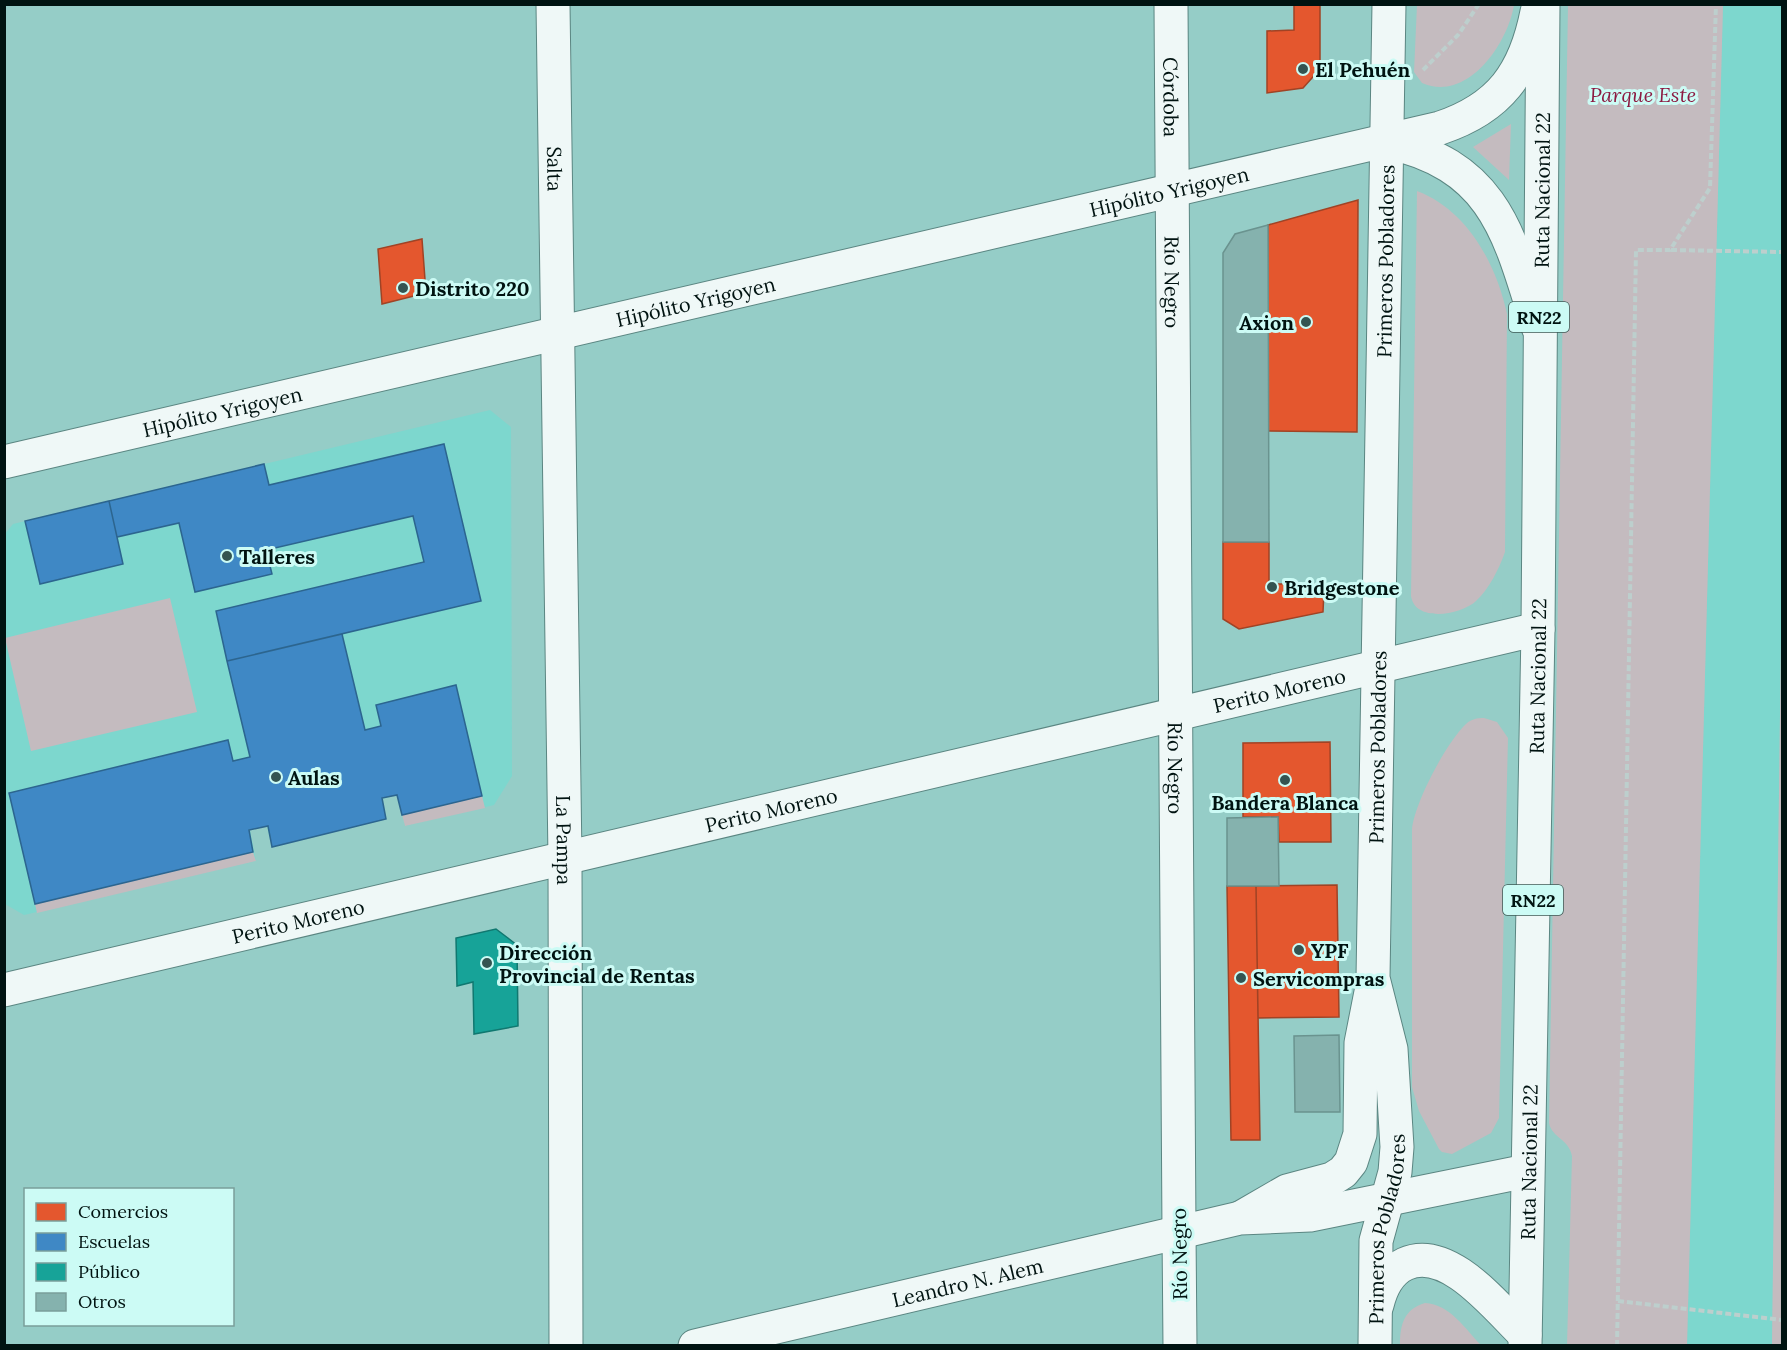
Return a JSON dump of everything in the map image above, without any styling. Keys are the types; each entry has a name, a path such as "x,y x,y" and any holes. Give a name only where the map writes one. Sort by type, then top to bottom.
{"main road":[{"name":"Salta","path":"554,4 556,334"},
{"name":"Córdoba","path":"1172,4 1173,191"},
{"name":"Primeros Pobladores","path":"1375,1332 1376,1241 1397,1160 1393,1069 1387,1031 1373,978 1389,4"},
{"name":"Hipólito Yrigoyen","path":"4,462 1387,142 1455,123 1492,101 1512,80 1526,57 1541,4"},
{"name":"Ruta Nacional 22","path":"1525,1340 1538,629 1541,4"},
{"name":"Hipólito Yrigoyen","path":"1387,142 1414,148 1441,161 1466,178 1489,201 1512,245 1539,330"},
{"name":"Río Negro","path":"1173,191 1180,1346"},
{"name":"La Pampa","path":"556,334 565,859 566,1346"},
{"name":"Perito Moreno","path":"4,990 1538,629"},
{"name":"Leandro N. Alem","path":"1240,1218 1278,1195 1332,1179 1343,1172 1351,1162 1360,1134 1361,1043 1373,978"},
{"name":"Leandro N. Alem","path":"694,1346 1240,1218 1310,1215 1527,1171"},
{"path":"1375,1332 1385,1281 1398,1267 1424,1260 1444,1264 1461,1275 1525,1340"}],"path":[{"path":"1416,76 1458,35 1479,4"},
{"path":"1670,250 1710,188 1716,4"},
{"path":"1617,1346 1636,250 1782,252"},
{"path":"1618,1302 1782,1320"}],"shaded area":[{"path":"1723,5 1782,5 1782,558 1772,1345 1687,1346"},
{"path":"490,410 511,427 512,776 494,805 405,826 397,795 382,799 386,819 272,847 267,826 250,830 256,861 24,915 5,904 4,535 13,524"}],"green space":[{"path":"1417,4 1514,5 1504,36 1483,66 1470,77 1455,85 1439,87 1422,83 1414,72"},
{"name":"Parque Este","path":"1568,5 1723,5 1687,1345 1567,1345 1572,1156 1568,1146 1553,1132 1549,1123"},
{"path":"1511,124 1509,180 1473,147"},
{"path":"1417,191 1451,211 1477,240 1495,276 1507,314 1505,552 1493,578 1476,601 1460,610 1439,614 1421,610 1414,605 1411,596"},
{"path":"1782,558 1782,1345 1772,1346 1772,1345"},
{"path":"170,598 197,712 31,751 5,638"},
{"path":"1484,718 1497,722 1508,738 1499,1118 1491,1133 1452,1154 1439,1149 1419,1111 1412,1087 1412,829 1425,789 1441,758 1468,722"},
{"path":"482,796 485,808 405,826 402,815"},
{"path":"253,852 256,861 37,913 35,904"},
{"path":"1425,1303 1434,1304 1449,1313 1481,1345 1400,1345 1402,1325 1405,1319 1412,1309"}],"building: Comercios":[{"path":"1294,4 1320,4 1320,69 1303,88 1267,93 1267,31 1294,30"},
{"path":"1358,200 1357,432 1268,431 1268,225"},
{"path":"422,239 426,293 382,304 378,249"},
{"name":"Bridgestone","path":"1223,542 1269,542 1269,584 1318,584 1324,590 1323,612 1239,629 1223,619"},
{"path":"1330,742 1331,842 1279,842 1278,817 1243,817 1243,743"},
{"path":"1337,885 1339,1017 1258,1018 1256,886"},
{"path":"1227,886 1256,886 1260,1140 1231,1140"}],"building: Escuelas":[{"name":"Talleres","path":"444,444 481,601 227,661 216,611 424,562 413,516 266,550 272,574 195,592 179,523 117,537 109,501 264,464 269,485"},
{"path":"109,501 123,564 40,584 25,521"},
{"name":"Aulas","path":"342,634 365,730 381,726 376,705 456,685 482,796 402,815 397,795 382,798 386,819 272,847 268,826 249,830 253,852 35,904 9,793 228,740 233,761 250,757 227,661"}],"building: Público":[{"name":"Dirección Provincial de Rentas","path":"496,929 517,945 518,1026 474,1034 473,982 457,986 456,938"}],"building: Otros":[{"path":"1268,225 1269,542 1223,542 1223,253 1235,234"},
{"path":"1278,817 1279,886 1227,886 1227,818"},
{"path":"1339,1035 1340,1112 1295,1112 1294,1036"}],"place":[{"name":"El Pehuén","path":"1303,69"},
{"name":"Distrito 220","path":"403,288"},
{"name":"Axion","path":"1306,322"},
{"name":"Talleres","path":"227,556"},
{"name":"Bridgestone","path":"1272,587"},
{"name":"Aulas","path":"276,777"},
{"name":"Bandera Blanca","path":"1285,780"},
{"name":"YPF","path":"1299,950"},
{"name":"Dirección Provincial de Rentas","path":"487,963"},
{"name":"Servicompras","path":"1241,978"}]}
